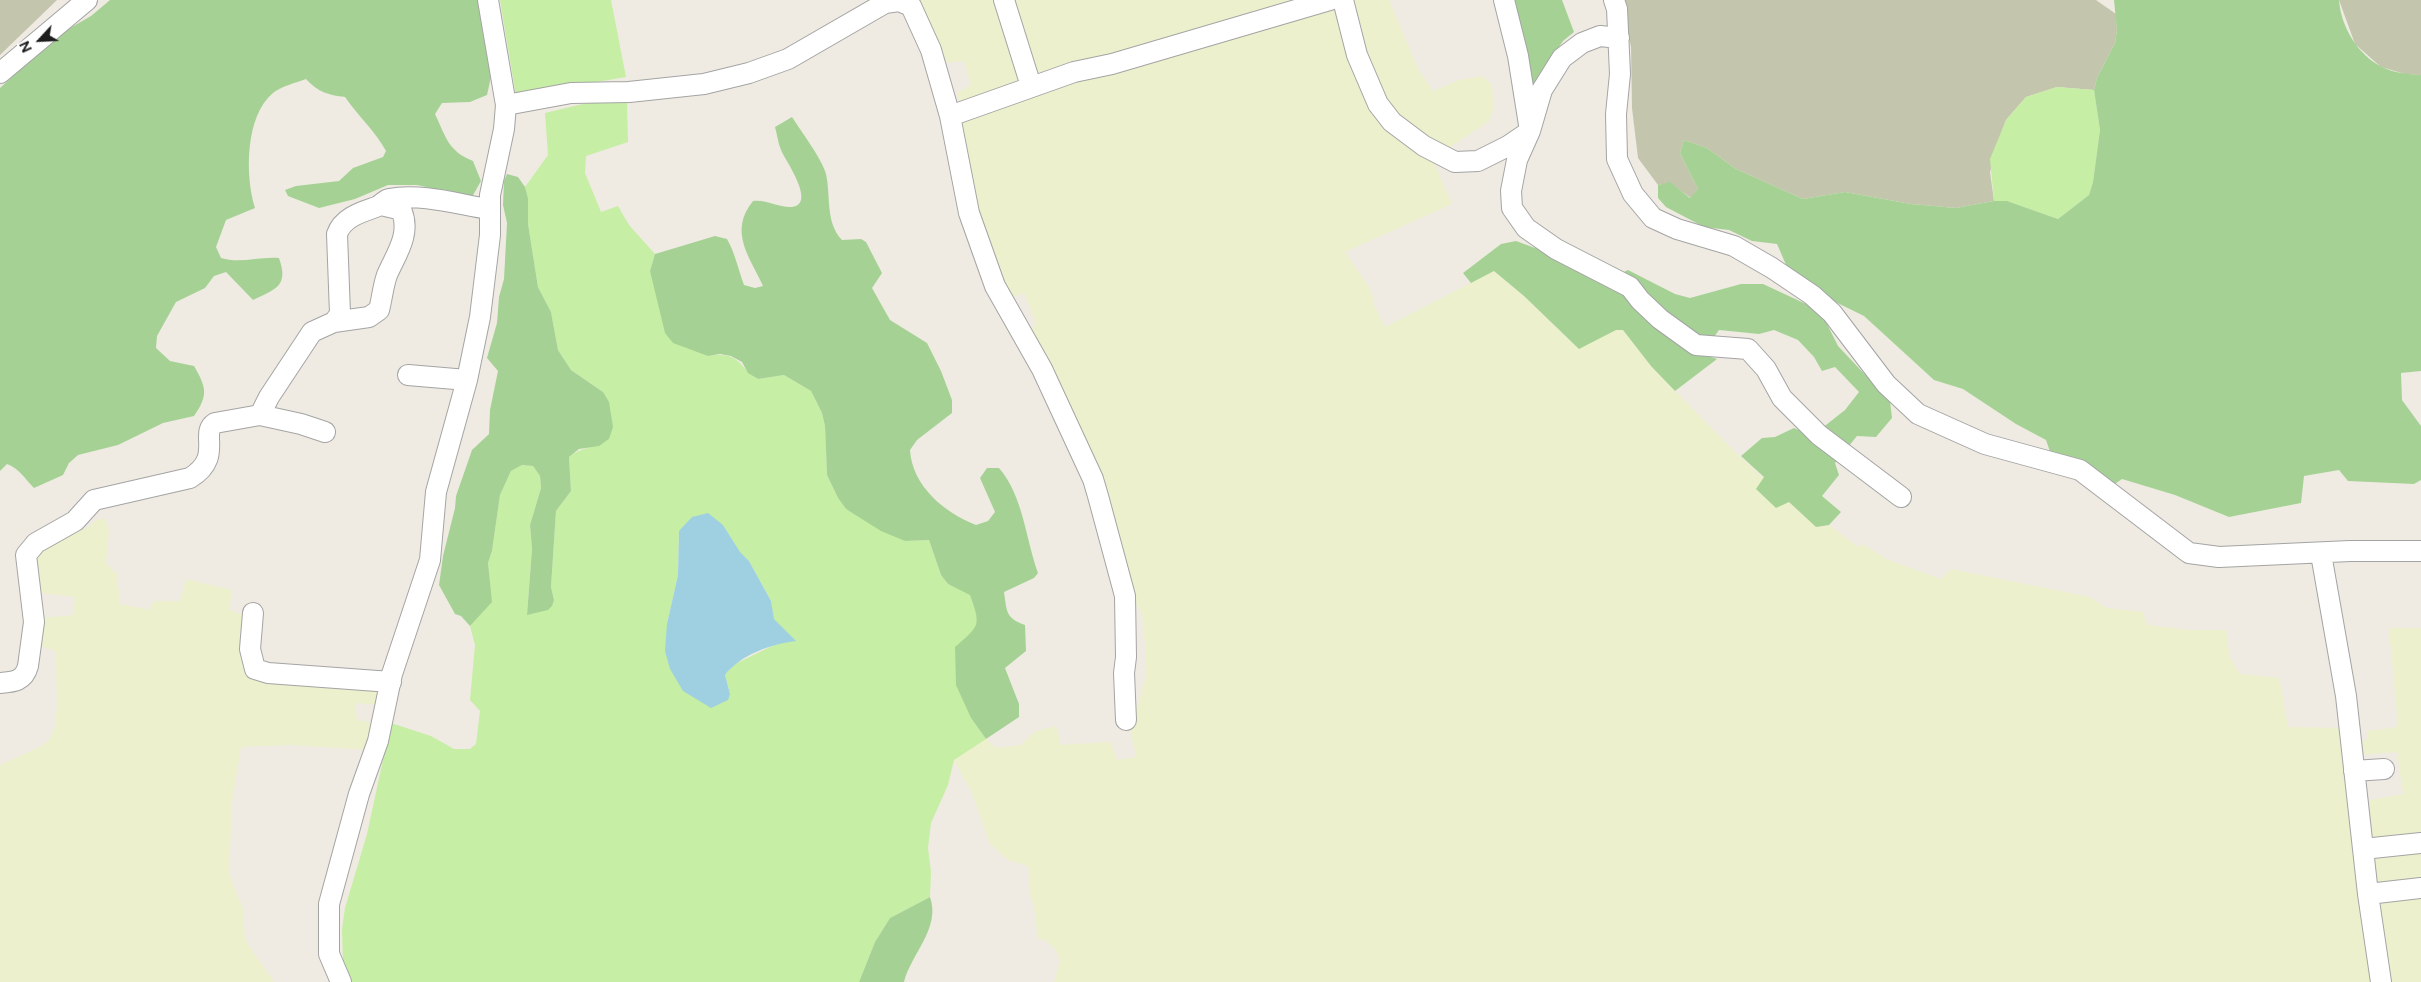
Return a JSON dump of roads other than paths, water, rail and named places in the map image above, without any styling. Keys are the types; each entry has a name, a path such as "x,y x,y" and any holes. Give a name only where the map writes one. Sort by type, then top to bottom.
{"street":[{"path":"0,73 87,0"},
{"path":"341,982 329,954 329,904 358,794 368,774 391,682 430,560 436,492 466,380 480,317 490,234 488,209 504,129 506,105 488,0"},
{"path":"1004,0 1031,86"},
{"path":"950,116 1031,86 1290,5 1330,0"},
{"path":"1343,0 1357,55 1378,104 1392,122 1424,146 1455,162 1478,160 1508,146 1530,131"},
{"path":"1504,0 1518,56 1530,131"},
{"path":"1614,0 1619,38 1620,74 1616,114 1616,159 1633,194 1653,218 1677,229 1734,246 1772,268 1812,295 1832,313 1886,384 1918,414 1985,444 2080,470 2189,553 2219,557 2421,551"},
{"path":"506,105 571,93 628,92 704,84 750,74 788,59 885,2 900,1 911,6 916,13 931,50 950,116 969,212 995,286 1042,369 1093,479 1125,596 1126,657 1124,673 1126,720"},
{"path":"1619,38 1600,36 1582,43 1562,58 1542,90 1530,131 1517,160 1511,191 1512,208 1526,228 1556,248 1630,287 1640,300 1660,319 1696,344 1748,349 1766,369 1782,398 1819,435 1901,497"},
{"path":"380,205 386,199 412,198 488,209"},
{"path":"260,415 309,335 320,327 334,322 361,320 379,310 386,277 401,248 404,236 402,212 398,209 380,205 359,211 338,230 340,314 334,322"},
{"path":"408,375 466,380"},
{"path":"0,682 17,681 26,673 28,666 34,622 31,586 26,560 28,550 75,521 94,500 190,478 199,473 209,458 210,426 220,421 260,415 301,424 325,432"},
{"path":"2321,554 2346,696 2368,894 2381,982"},
{"path":"253,613 250,649 255,669 268,673 391,682"},
{"path":"2354,771 2384,769"},
{"path":"2363,849 2421,843"},
{"path":"2368,894 2421,888"}],"water":[{"path":"708,513 723,525 740,552 749,561 771,601 774,619 796,641 776,645 747,656 731,668 725,675 730,694 728,700 711,708 683,691 670,669 665,651 667,624 678,575 679,531 692,517"}]}
